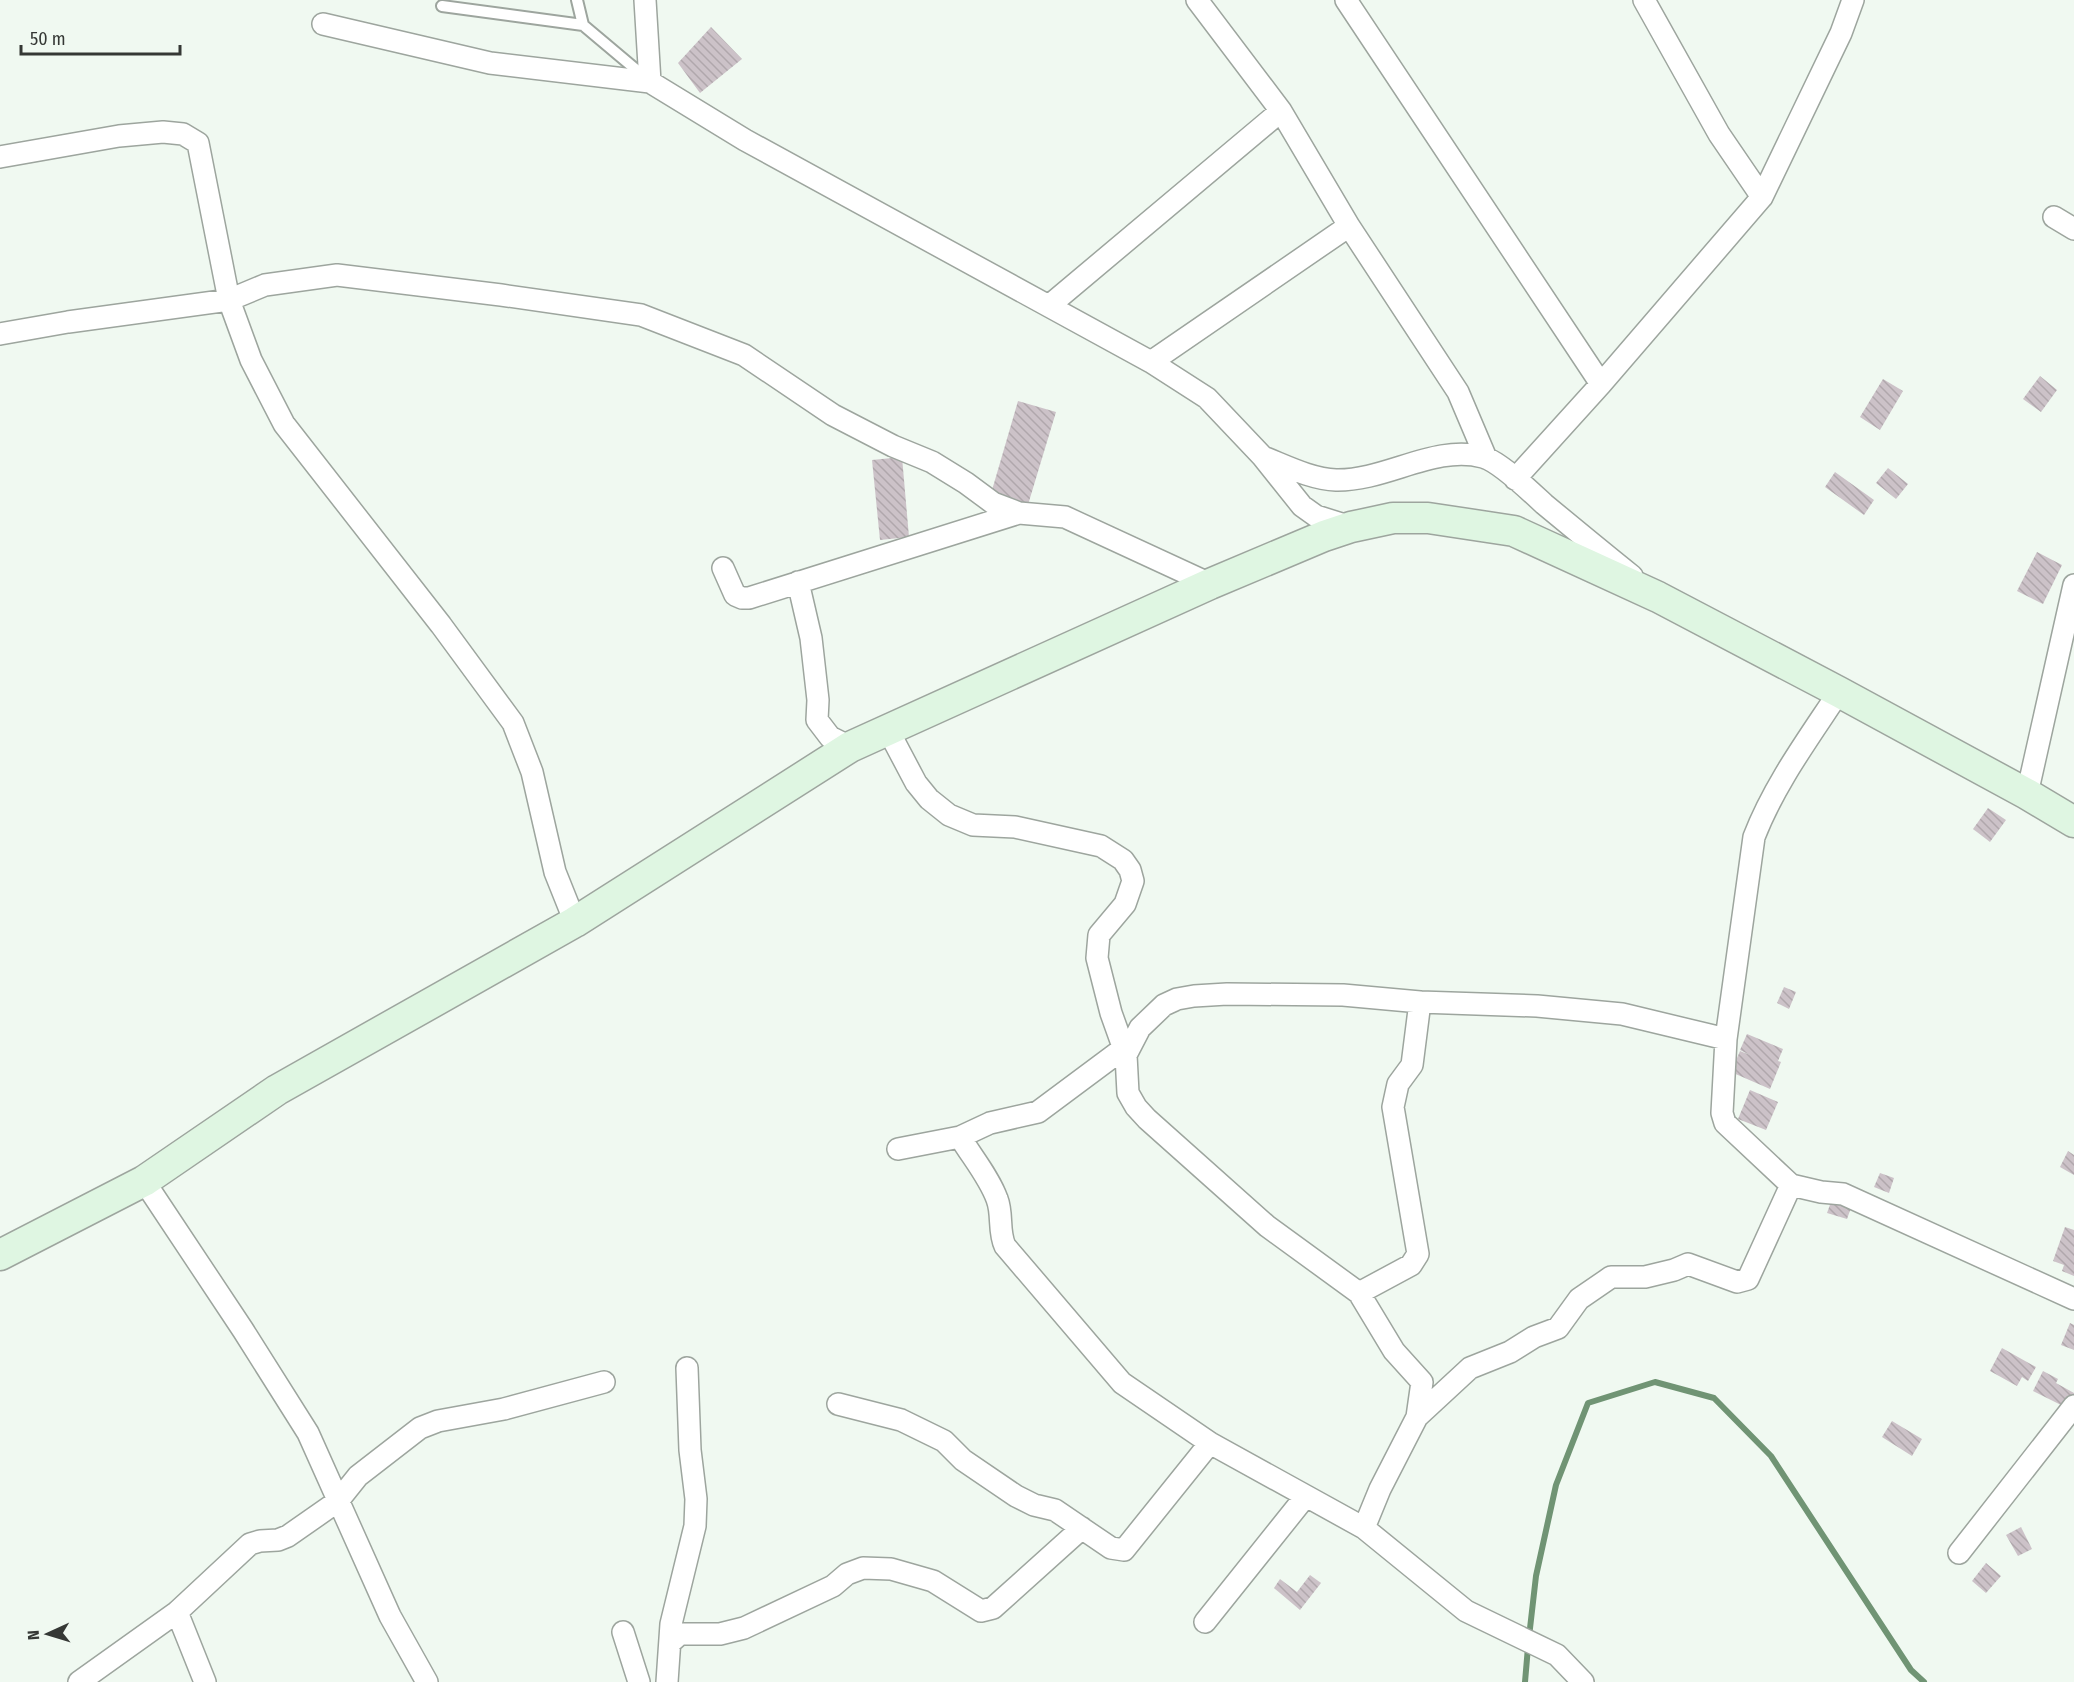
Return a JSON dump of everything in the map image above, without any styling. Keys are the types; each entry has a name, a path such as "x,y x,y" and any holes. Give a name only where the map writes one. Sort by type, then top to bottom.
{"street":[{"path":"645,0 650,82"},
{"path":"1197,0 1281,111 1349,226 1458,392 1486,458"},
{"path":"1346,0 1601,384"},
{"path":"1644,0 1719,134 1762,197"},
{"path":"1515,479 1601,384 1762,197 1841,33 1852,0"},
{"path":"323,24 490,63 650,82 745,140 1151,362 1207,398 1262,456 1302,506 1316,516 1351,527"},
{"path":"1050,305 1281,111"},
{"path":"0,157 119,136 163,132 183,134 198,142 229,300 251,360 284,424 441,625 513,723 532,772 555,872 575,922"},
{"path":"2054,216 2074,229"},
{"path":"1151,362 1349,226"},
{"path":"0,334 68,322 229,300 265,285 337,275 641,315 744,355 834,415 893,446 932,462 993,503 1019,513 1065,517 1210,584"},
{"path":"1262,456 1307,475 1336,480 1378,475 1446,454 1466,453 1486,458 1515,479 1658,597"},
{"path":"723,568 735,595 749,598 1019,513"},
{"path":"0,1255 144,1182 277,1090 575,922 850,747 1210,584 1324,536 1351,527 1393,518 1428,518 1514,531 1658,597 1839,692 2074,822"},
{"path":"798,582 811,638 818,720 830,736 850,747"},
{"path":"2027,794 2074,585"},
{"path":"1839,692 1776,789 1754,837 1726,1039 1722,1113 1725,1124 1791,1185 1843,1194 2074,1299"},
{"path":"888,730 916,783 929,799 949,815 974,825 1015,827 1101,846 1123,860 1130,870 1133,880 1125,904 1099,935 1097,958 1111,1013 1125,1051 1128,1093 1136,1107 1147,1119 1267,1226 1359,1293 1394,1351 1422,1382 1417,1417 1380,1489 1364,1528"},
{"path":"898,1149 960,1137 990,1123 1038,1112 1125,1051 1140,1028 1164,1005 1177,999 1194,996 1343,995 1420,1002 1537,1006 1622,1014 1726,1039"},
{"path":"1359,1293 1411,1265 1418,1254 1392,1107 1398,1084 1412,1065 1420,1002"},
{"path":"1111,1013 1140,1028"},
{"path":"960,1137 997,1196 1001,1210 1001,1238 1005,1246 1122,1383 1210,1443 1364,1528 1467,1611 1557,1655 1583,1682"},
{"path":"144,1182 243,1330 308,1433 390,1616 427,1682"},
{"path":"1417,1417 1470,1368 1510,1352 1534,1337 1558,1328 1579,1299 1611,1277 1645,1277 1688,1264 1737,1282 1748,1279 1791,1185"},
{"path":"679,1682 667,1682 672,1624 695,1526 696,1499 690,1450 687,1368"},
{"path":"79,1682 177,1612 250,1544 278,1540 288,1536 338,1501 358,1476 420,1428 438,1421 504,1409 604,1382"},
{"path":"838,1404 901,1420 944,1441 963,1460 1016,1496 1034,1505 1055,1510 1111,1548 1124,1550 1210,1443"},
{"path":"1959,1553 2074,1406"},
{"path":"1204,1622 1305,1497"},
{"path":"671,1642 680,1634 720,1635 744,1628 833,1586 847,1574 863,1568 891,1569 933,1581 981,1611 993,1608 1082,1528"},
{"path":"177,1612 205,1682"},
{"path":"623,1632 639,1682"}],"lane":[{"path":"577,0 583,25"},
{"path":"442,6 583,25 650,82"}],"building":[{"path":"711,27 742,59 700,93 678,63"},
{"path":"2040,376 2057,390 2041,412 2023,399"},
{"path":"1883,379 1903,391 1880,430 1860,417"},
{"path":"1018,401 1056,412 1027,508 990,497"},
{"path":"902,457 909,537 880,540 872,460"},
{"path":"1888,468 1908,484 1896,499 1876,483"},
{"path":"1835,472 1874,500 1864,515 1825,487"},
{"path":"2037,552 2062,565 2043,604 2017,591"},
{"path":"1988,808 2006,820 1990,842 1973,829"},
{"path":"1784,987 1796,992 1789,1009 1777,1003"},
{"path":"1747,1034 1783,1049 1778,1061 1781,1062 1770,1089 1731,1072 1740,1051 1750,1055 1740,1050"},
{"path":"1750,1090 1778,1102 1766,1130 1738,1119"},
{"path":"2068,1151 2074,1155 2074,1175 2060,1167"},
{"path":"1880,1173 1894,1178 1889,1193 1874,1187"},
{"path":"1832,1199 1852,1205 1847,1219 1827,1213"},
{"path":"2065,1227 2074,1230 2074,1276 2062,1271 2064,1265 2053,1261"},
{"path":"2070,1323 2074,1325 2074,1350 2061,1345"},
{"path":"2002,1348 2036,1367 2028,1381 2022,1377 2017,1386 1990,1371"},
{"path":"2043,1371 2058,1379 2056,1383 2074,1393 2069,1409 2033,1391"},
{"path":"1892,1421 1922,1439 1912,1456 1882,1437"},
{"path":"2021,1527 2032,1549 2018,1556 2006,1535"},
{"path":"1986,1563 2001,1576 1986,1593 1972,1581"},
{"path":"1310,1575 1321,1583 1300,1610 1274,1588 1280,1579 1297,1592"}],"waterway":[{"path":"1529,1637 1536,1576 1556,1485 1588,1403 1655,1382 1714,1398 1771,1456 1911,1670 1924,1682"},
{"path":"1525,1682 1528,1647"}]}
